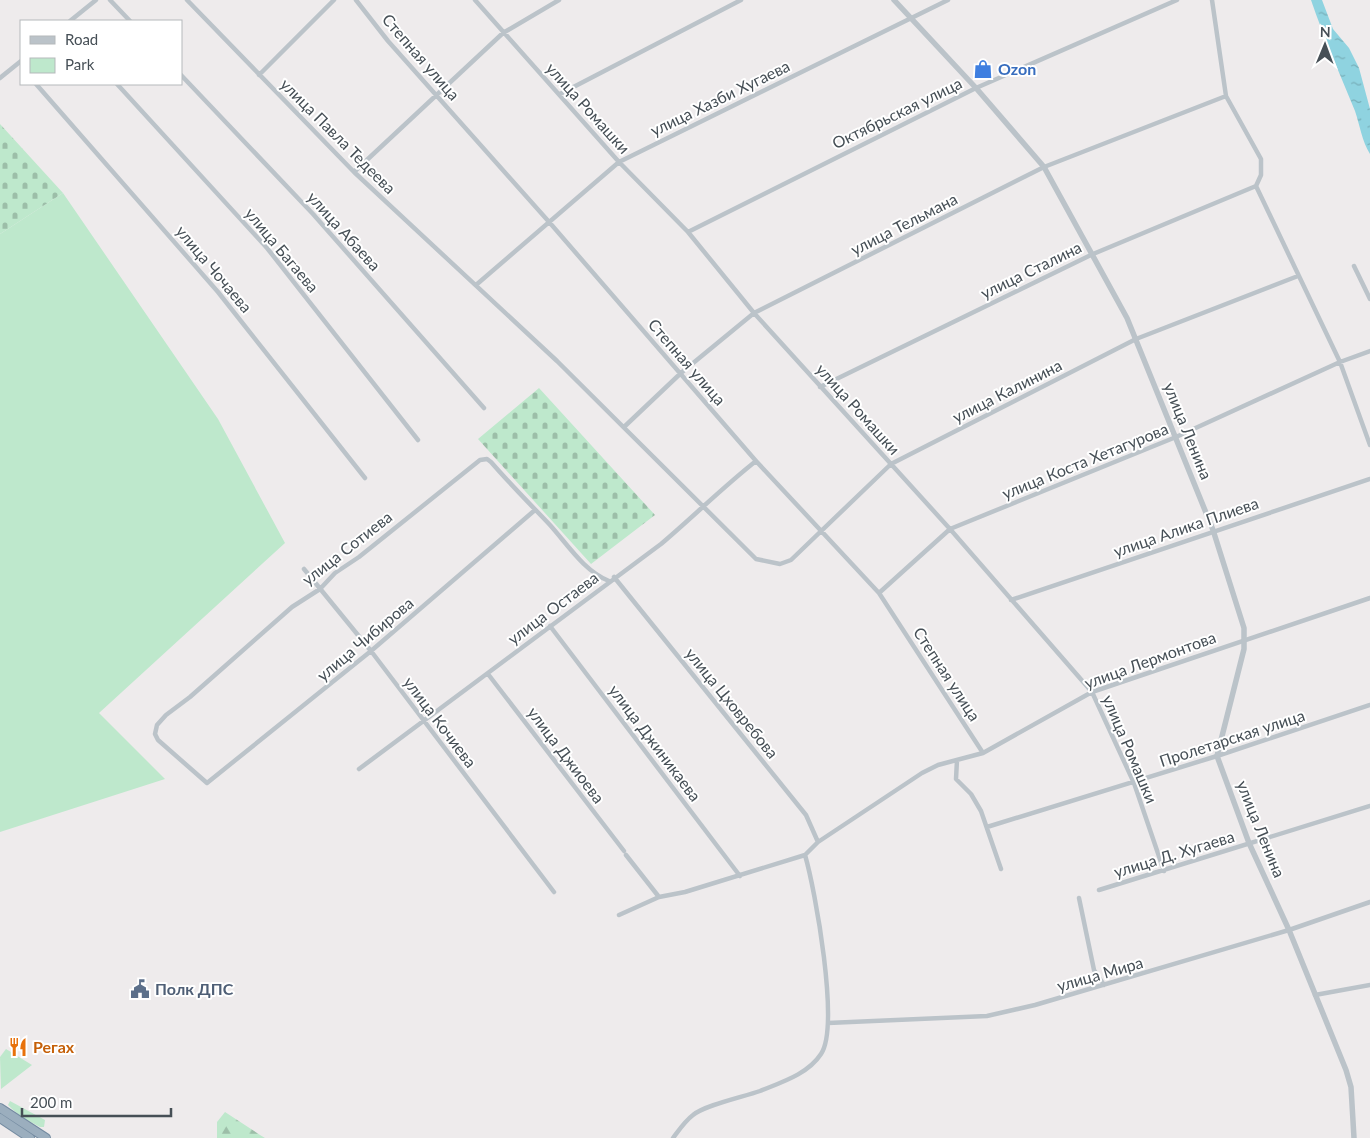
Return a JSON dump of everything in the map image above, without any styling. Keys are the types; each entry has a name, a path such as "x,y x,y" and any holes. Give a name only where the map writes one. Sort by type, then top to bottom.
{"highway":[{"path":"0,1108 46,1138"},
{"path":"0,1118 30,1138"}],"street":[{"path":"71,20 96,0"},
{"path":"110,0 129,20"},
{"name":"улица Павла Тедеева","path":"187,0 354,172 476,285 624,427 756,559"},
{"path":"260,75 334,0"},
{"name":"Степная улица","path":"356,0 388,41 437,94 756,461 879,593 983,753"},
{"name":"улица Ромашки","path":"476,0 503,33 560,94 619,162 688,232 754,313 950,530 1092,692 1134,782 1164,871"},
{"path":"354,172 503,33 559,0"},
{"path":"560,94 742,0"},
{"name":"улица Ленина","path":"894,0 976,88 1044,168 1093,254 1136,339 1176,437 1213,530 1244,628 1243,657 1217,756 1249,843 1289,930 1351,1087 1354,1138"},
{"name":"улица Хазби Хугаева","path":"476,285 619,162 948,0"},
{"name":"Октябрьская улица","path":"688,232 976,88 1177,0"},
{"path":"1212,0 1226,96 1261,159 1261,175 1256,186 1340,362 1370,445"},
{"path":"0,78 20,64"},
{"name":"улица Абаева","path":"182,76 312,214 484,408"},
{"name":"улица Чочаева","path":"37,85 218,292 365,478"},
{"name":"улица Багаева","path":"118,85 267,248 418,440"},
{"name":"улица Тельмана","path":"624,427 681,374 754,313 1044,168 1226,96"},
{"name":"улица Сталина","path":"820,387 1093,254 1256,186"},
{"path":"1354,266 1370,299"},
{"name":"улица Калинина","path":"756,559 772,563 786,563 797,556 891,464 1136,339 1298,276"},
{"name":"улица Коста Хетагурова","path":"879,593 950,530 1176,437 1340,362 1370,351"},
{"name":"улица Сотиева","path":"207,783 158,740 155,734 157,725 166,715 190,697 292,607 320,589 335,573 359,557 480,460 487,459 491,462 591,570 609,581"},
{"name":"улица Остаева","path":"359,769 488,674 614,577 661,544 703,508 718,491 756,461"},
{"name":"улица Алика Плиева","path":"1011,600 1213,530 1370,479"},
{"name":"улица Чибирова","path":"207,783 371,651 536,510"},
{"name":"улица Кочиева","path":"304,569 371,651 423,722 554,892"},
{"name":"улица Цховребова","path":"614,577 806,815 818,842"},
{"name":"улица Лермонтова","path":"818,842 922,773 938,765 983,753 1092,692 1370,598"},
{"name":"улица Джиникаева","path":"550,626 740,876"},
{"name":"улица Джиоева","path":"488,674 659,896"},
{"name":"Пролетарская улица","path":"987,827 1217,756 1370,705"},
{"path":"957,760 956,779 971,794 981,811 1001,868"},
{"name":"улица Д. Хугаева","path":"1099,890 1370,806"},
{"path":"619,915 659,896 684,892 805,855 818,842"},
{"path":"673,1138 691,1116 698,1111 747,1096 794,1076 810,1066 820,1055 826,1039 828,1022 824,950 805,855"},
{"path":"1079,898 1094,970 1104,986"},
{"name":"улица Мира","path":"828,1022 987,1016 1104,986 1289,930 1370,902"},
{"path":"1315,994 1370,985"}],"green space":[{"path":"0,124 63,193 0,234"},
{"path":"63,193 218,419 285,543 99,713 165,779 0,832 0,234"},
{"path":"539,388 655,515 591,564 478,439"},
{"path":"6,1049 32,1065 1,1089 0,1057"},
{"path":"10,1101 45,1120 44,1127 40,1127 15,1112 8,1105"},
{"path":"225,1112 265,1138 217,1138 217,1122"}],"water":[{"path":"1311,0 1322,0 1333,29 1349,48 1359,68 1370,109 1370,154 1363,139 1355,111"}],"place":[{"name":"Ozon","path":"983,69"},
{"name":"Полк ДПС","path":"140,989"},
{"name":"Регах","path":"18,1047"}]}
